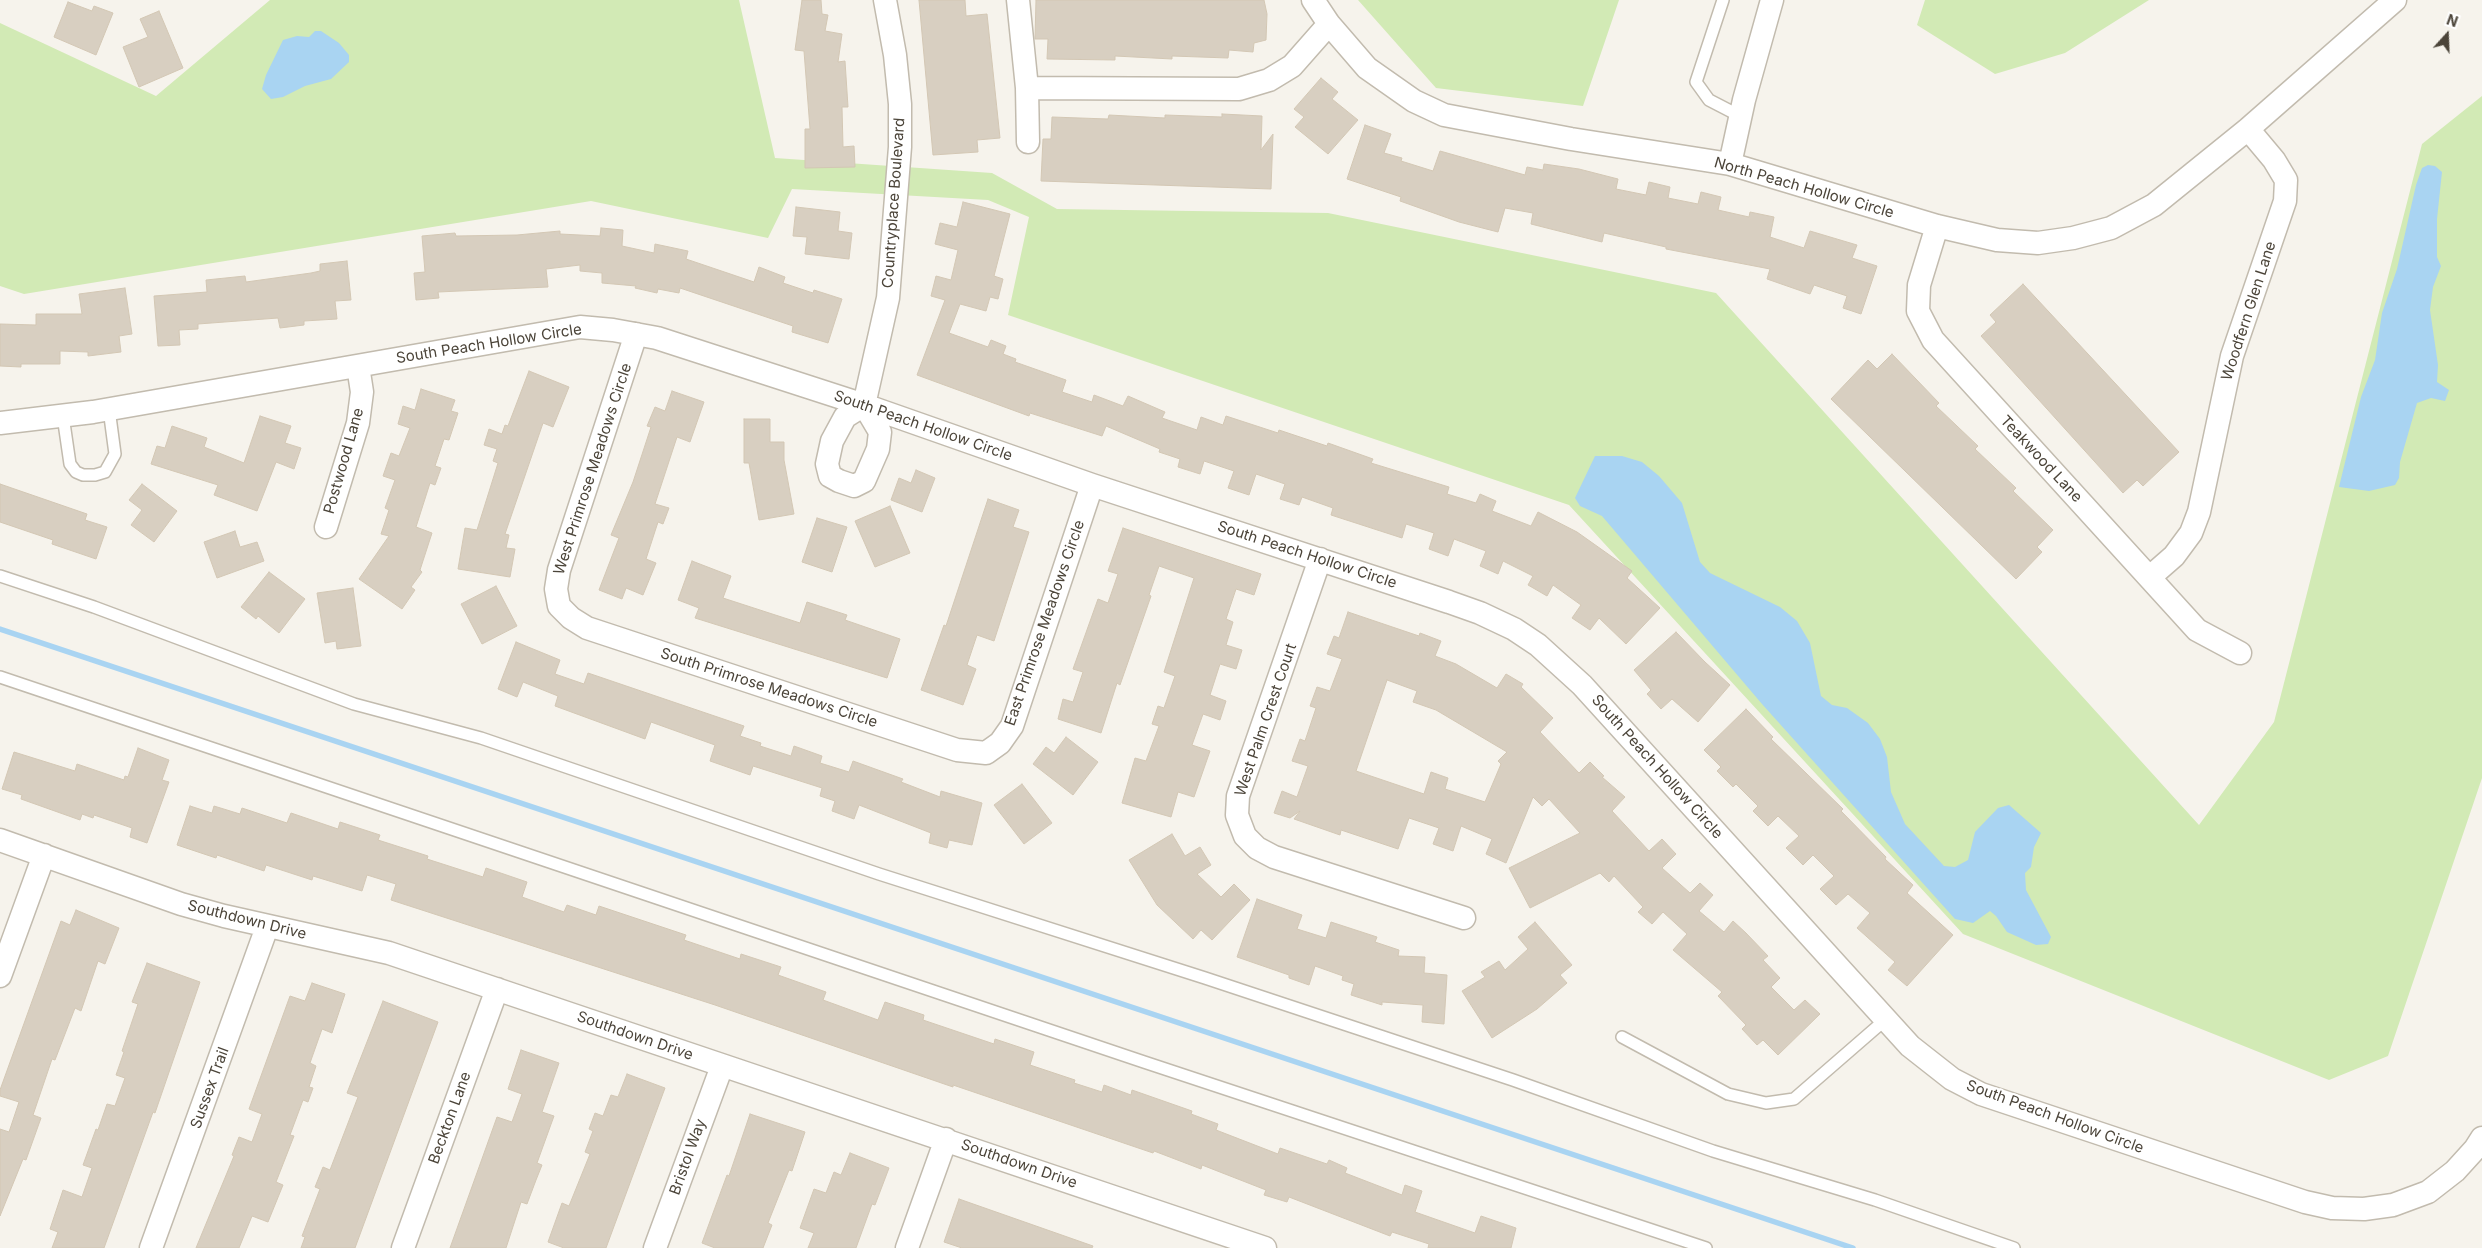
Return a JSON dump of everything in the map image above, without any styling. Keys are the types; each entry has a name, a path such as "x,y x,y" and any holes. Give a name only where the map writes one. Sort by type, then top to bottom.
{"street":[{"name":"Countryplace Boulevard","path":"864,405 888,298 900,147 900,104 895,55 885,0"},
{"path":"1018,0 1027,88 1028,142"},
{"name":"North Peach Hollow Circle","path":"1312,0 1329,24 1367,68 1414,101 1444,114 1562,137 1730,164 1937,226 1998,240 2038,243 2073,238 2111,228 2154,206 2248,130 2395,0"},
{"path":"1730,164 1740,116 1772,0"},
{"path":"1027,88 1239,89 1270,80 1292,66 1329,24"},
{"name":"Woodfern Glen Lane","path":"2150,577 2174,556 2191,534 2199,512 2232,356 2285,201 2286,180 2274,160 2248,130"},
{"name":"Teakwood Lane","path":"1937,226 1919,285 1918,311 1932,340 2197,630 2240,652"},
{"name":"South Peach Hollow Circle","path":"0,423 109,409 580,327 657,338 864,405 1092,485 1480,613 1514,629 1546,651 1606,710 1885,1020 1927,1062 1952,1079 1981,1094 2305,1202 2332,1208 2364,1209 2393,1205 2428,1192 2454,1171 2475,1149 2482,1138"},
{"name":"West Primrose Meadows Circle","path":"559,606 556,589 558,570 636,334"},
{"name":"Postwood Lane","path":"326,526 358,423 362,392 358,366"},
{"name":"East Primrose Meadows Circle","path":"986,753 1000,743 1012,726 1092,485"},
{"name":"West Palm Crest Court","path":"1320,559 1238,796 1237,816 1246,836 1266,853 1369,889 1464,918"},
{"name":"South Primrose Meadows Circle","path":"559,606 571,618 587,628 957,750 986,753"},
{"name":"Southdown Drive","path":"0,840 181,904 267,927 388,953 722,1066 946,1139 1265,1248"},
{"path":"0,976 44,855"},
{"name":"Sussex Trail","path":"152,1248 267,927"},
{"name":"Beckton Lane","path":"402,1248 497,989"},
{"name":"Bristol Way","path":"655,1248 722,1066"},
{"path":"907,1248 946,1139"}],"lane":[{"path":"1722,0 1696,82 1710,100 1740,116"},
{"path":"62,416 70,464 76,472 83,475 95,475 105,472 115,454 109,409"},
{"path":"0,576 94,608 354,704 482,738 879,874 1215,981 1513,1080 1713,1151 1875,1200 2014,1248"},
{"path":"0,677 1135,1059 1706,1248"},
{"path":"1622,1037 1728,1094 1766,1103 1794,1100 1885,1020"}],"green space":[{"path":"270,0 739,0 775,158 992,173 1057,209 1328,213 1716,293 2199,825 2274,722 2422,144 2482,96 2482,778 2388,1056 2329,1080 1963,934 1569,505 1008,315 1029,217 988,200 792,189 768,238 591,201 24,294 0,286 0,23 156,96"},
{"path":"1358,0 1619,0 1583,106 1436,88"},
{"path":"1925,0 2149,0 2065,53 1995,74 1917,25"}],"water":[{"path":"315,31 321,31 339,43 349,55 349,62 331,79 305,86 283,97 271,99 262,89 266,75 283,40 297,36 309,37"},
{"path":"2428,165 2435,166 2442,172 2437,219 2437,257 2441,266 2433,287 2430,310 2438,365 2437,382 2449,390 2445,401 2431,398 2417,403 2400,462 2399,478 2395,485 2369,491 2339,487 2361,397 2375,360 2382,313 2397,269 2416,185 2422,168"},
{"path":"1595,456 1622,456 1642,462 1659,476 1682,503 1700,562 1710,573 1780,607 1797,621 1810,643 1821,696 1832,705 1847,708 1868,723 1880,739 1887,757 1891,792 1905,824 1944,866 1955,867 1968,860 1975,832 1998,808 2009,805 2041,833 2034,847 2031,867 2025,873 2026,890 2051,937 2048,944 2036,945 2007,932 1996,916 1990,911 1973,923 1955,919 1762,704 1602,516 1580,506 1575,498"}],"building":[{"path":"802,0 821,0 822,14 828,15 825,31 842,34 838,62 845,61 848,107 842,107 843,147 854,146 855,167 805,168 805,129 810,129 804,51 795,50"},
{"path":"919,0 965,0 966,16 987,14 1000,138 977,140 978,152 933,155"},
{"path":"1036,0 1264,0 1267,14 1266,40 1254,43 1253,52 1229,50 1228,58 1172,56 1172,59 1115,56 1115,60 1047,59 1048,39 1035,39"},
{"path":"68,2 92,11 94,6 113,13 96,55 54,37"},
{"path":"159,11 183,68 139,87 123,47 148,37 140,19"},
{"path":"1321,78 1338,92 1332,99 1358,120 1328,154 1295,127 1304,117 1294,109"},
{"path":"1222,114 1262,116 1261,150 1273,134 1271,189 1041,181 1043,139 1051,139 1052,117 1108,119 1109,115 1165,118 1165,115 1222,117"},
{"path":"1365,125 1391,134 1384,153 1402,158 1401,161 1433,171 1440,151 1525,175 1527,167 1543,170 1544,164 1579,169 1618,179 1616,189 1646,195 1649,182 1670,187 1668,198 1698,204 1701,192 1721,197 1718,210 1749,217 1750,212 1774,217 1770,237 1804,248 1810,231 1857,245 1852,258 1877,266 1861,314 1843,308 1847,296 1814,285 1810,294 1767,279 1770,269 1666,249 1666,247 1604,233 1602,242 1531,224 1533,213 1505,208 1498,232 1459,222 1400,201 1401,197 1347,179"},
{"path":"963,202 1010,214 994,276 1003,279 998,299 990,297 986,311 960,304 949,333 988,347 991,340 1006,346 1003,354 1016,359 1015,362 1066,380 1062,392 1092,402 1094,395 1123,406 1128,396 1165,412 1162,418 1197,430 1201,417 1223,425 1226,416 1278,433 1279,430 1327,446 1328,443 1373,459 1371,463 1449,487 1447,494 1476,503 1480,494 1496,501 1492,511 1531,526 1538,512 1577,532 1632,571 1627,578 1660,608 1626,644 1599,618 1590,630 1572,618 1581,605 1553,585 1547,596 1528,585 1533,576 1503,561 1498,574 1480,566 1486,551 1454,539 1448,556 1429,549 1434,533 1406,524 1402,538 1331,515 1333,508 1302,497 1299,505 1280,499 1285,484 1256,474 1249,495 1228,488 1234,471 1204,461 1200,474 1178,467 1180,459 1159,452 1160,449 1106,426 1102,436 1030,413 1029,416 917,375 945,300 931,296 936,276 951,280 958,250 935,244 940,223 957,227"},
{"path":"796,207 840,212 838,231 852,233 849,259 805,254 807,237 793,236"},
{"path":"601,228 623,230 622,246 654,253 655,244 688,251 686,259 754,282 759,267 785,277 783,283 813,293 814,290 842,299 828,343 792,332 793,326 680,288 679,293 658,289 657,293 635,288 636,286 602,283 602,273 580,271 580,265 546,269 548,287 438,292 439,298 416,300 414,273 425,272 422,236 455,233 456,236 517,235 560,231 560,234 600,236"},
{"path":"347,261 351,300 335,301 337,319 304,321 304,325 280,328 278,318 198,324 198,329 179,330 180,345 158,346 154,296 207,292 206,280 245,276 246,282 311,273 320,271 320,264"},
{"path":"2023,284 2179,452 2143,486 2137,480 2123,493 1981,336 1996,322 1990,315"},
{"path":"125,288 132,334 119,336 121,352 88,356 88,352 60,351 60,364 21,364 21,367 0,366 0,324 36,325 36,314 82,314 79,294"},
{"path":"1892,354 1939,403 1936,406 1978,446 1975,449 2016,488 2013,491 2053,530 2037,547 2042,552 2016,579 1831,399 1868,360 1877,369"},
{"path":"529,371 569,387 553,427 543,423 505,534 509,535 506,548 515,549 510,577 458,569 465,528 477,530 498,463 493,461 497,449 484,445 489,429 502,434 505,425 508,426"},
{"path":"421,389 455,400 451,411 458,413 449,440 444,439 435,466 441,468 435,485 430,483 416,527 432,533 420,570 422,572 411,587 415,590 402,609 359,579 389,536 381,534 389,510 385,508 395,480 383,476 391,453 399,456 410,428 398,424 403,406 415,410"},
{"path":"672,391 704,402 690,442 677,437 655,504 669,508 663,524 658,522 646,559 656,563 643,595 626,588 622,599 599,590 619,538 611,535 633,482 651,427 647,426 655,407 665,411"},
{"path":"260,416 291,426 285,443 301,448 294,469 276,462 257,511 214,495 218,485 151,464 157,446 165,448 172,426 207,438 204,447 244,463"},
{"path":"744,419 770,419 770,442 784,442 784,460 794,514 759,520 749,463 744,463"},
{"path":"916,470 935,478 922,512 891,500 899,478 911,483"},
{"path":"0,484 87,514 85,520 107,527 96,559 52,544 53,540 0,522"},
{"path":"142,484 177,511 154,542 131,525 142,510 129,500"},
{"path":"988,499 1019,510 1013,527 1029,532 994,641 977,635 967,665 976,669 963,705 921,690 944,625 946,626"},
{"path":"890,506 910,553 875,567 855,521"},
{"path":"817,518 847,527 832,572 802,562"},
{"path":"1123,528 1261,574 1254,595 1236,589 1226,619 1233,622 1226,645 1242,650 1236,669 1220,664 1210,695 1226,701 1220,720 1203,714 1192,745 1210,751 1194,797 1178,792 1171,817 1122,803 1135,758 1146,761 1159,726 1152,724 1158,706 1164,708 1175,676 1164,672 1194,578 1159,566 1149,595 1151,596 1120,685 1117,683 1101,733 1058,719 1063,699 1073,702 1083,672 1073,669 1098,599 1108,603 1118,574 1108,571"},
{"path":"235,531 240,547 257,542 264,561 217,578 204,542"},
{"path":"692,561 731,576 723,598 800,623 807,602 847,615 845,620 900,639 887,678 695,618 699,608 678,600"},
{"path":"269,572 305,599 279,633 258,616 256,619 241,607"},
{"path":"496,586 517,626 482,644 461,604"},
{"path":"353,588 361,646 337,649 336,641 325,643 317,593"},
{"path":"1348,612 1419,636 1420,633 1441,641 1435,656 1456,664 1497,688 1506,674 1523,684 1521,687 1553,718 1540,732 1579,773 1590,762 1604,776 1602,777 1625,797 1612,811 1649,851 1662,839 1676,854 1662,868 1690,893 1700,883 1713,895 1699,911 1724,932 1733,921 1768,956 1763,960 1780,978 1771,987 1794,1010 1805,1000 1820,1014 1778,1055 1763,1040 1757,1045 1742,1029 1746,1025 1718,996 1722,992 1673,950 1687,934 1663,912 1652,924 1638,912 1643,907 1614,876 1609,882 1600,873 1530,908 1509,868 1580,833 1549,799 1542,806 1533,797 1506,863 1486,854 1492,839 1461,826 1453,851 1433,844 1439,828 1409,818 1398,849 1341,830 1340,835 1294,819 1300,811 1290,818 1274,813 1282,791 1297,797 1308,766 1292,761 1300,739 1305,741 1316,708 1310,706 1317,687 1330,691 1342,659 1327,654 1334,636 1339,638","holes":["1387,680 1417,691 1413,702 1436,710 1507,752 1498,761 1501,764 1485,802 1445,789 1448,778 1431,772 1424,794 1356,771"]},
{"path":"1676,632 1730,685 1698,722 1672,699 1661,709 1647,694 1651,690 1634,670"},
{"path":"516,642 560,660 555,674 584,684 588,673 744,726 740,736 761,743 760,746 791,756 794,746 822,756 820,763 849,772 853,761 903,779 901,782 940,797 941,791 982,803 972,845 949,840 947,848 929,843 931,833 859,805 854,819 832,811 835,801 820,796 822,788 753,766 750,775 710,761 715,745 651,722 645,739 555,706 558,696 523,682 517,697 498,689"},
{"path":"1746,709 1773,737 1771,739 1843,809 1841,811 1886,857 1885,859 1913,885 1907,893 1953,935 1907,986 1888,970 1895,962 1857,928 1870,913 1848,894 1836,905 1820,889 1834,876 1813,855 1803,865 1786,848 1799,836 1778,816 1768,826 1753,811 1758,806 1736,784 1733,787 1717,771 1721,767 1704,750"},
{"path":"1066,737 1098,762 1073,795 1033,764 1046,747 1054,753"},
{"path":"138,748 169,760 162,780 169,782 147,843 130,837 132,828 94,815 93,818 82,814 80,820 21,799 22,795 2,789 14,752 75,771 77,764 124,780 125,776 128,777"},
{"path":"1022,784 1052,823 1024,844 994,805"},
{"path":"190,806 212,813 214,806 240,814 242,808 287,823 291,813 338,829 340,822 380,835 378,840 428,856 427,859 483,877 486,868 527,882 522,897 564,912 567,905 596,915 599,906 686,935 684,940 740,959 741,954 781,967 778,975 826,992 823,1000 878,1020 885,1002 924,1015 923,1020 994,1044 995,1039 1034,1052 1030,1065 1075,1080 1074,1083 1102,1092 1104,1085 1131,1095 1132,1090 1192,1111 1191,1114 1218,1124 1216,1130 1278,1154 1280,1148 1327,1164 1329,1160 1347,1168 1345,1173 1402,1195 1405,1185 1422,1191 1415,1212 1475,1233 1481,1216 1516,1228 1511,1248 1428,1248 1429,1244 1392,1232 1390,1236 1289,1197 1287,1202 1264,1195 1266,1190 1202,1165 1201,1169 1154,1151 1153,1153 953,1085 953,1087 715,1005 391,900 396,884 367,875 362,891 313,876 312,880 266,865 264,871 217,855 216,858 177,845"},
{"path":"1172,834 1185,856 1200,847 1211,865 1197,874 1221,897 1234,884 1250,900 1212,940 1201,930 1193,939 1157,905 1129,860"},
{"path":"1257,899 1302,915 1297,929 1326,938 1331,922 1377,937 1375,942 1399,950 1398,956 1425,957 1424,973 1447,975 1444,1024 1422,1022 1423,1005 1382,1002 1382,1005 1351,995 1354,984 1342,980 1343,976 1315,966 1309,985 1289,978 1289,975 1237,957"},
{"path":"76,910 119,928 105,964 98,961 81,1011 75,1008 55,1060 52,1059 33,1115 41,1118 26,1160 23,1159 0,1216 0,1129 9,1132 19,1102 0,1096 0,1090 61,921 70,925"},
{"path":"1535,922 1572,965 1560,975 1567,983 1537,1009 1492,1038 1462,991 1485,977 1481,972 1499,961 1505,970 1528,949 1518,937"},
{"path":"147,963 200,982 155,1113 153,1112 104,1248 52,1248 58,1232 50,1229 63,1190 82,1197 92,1168 83,1165 96,1129 98,1130 107,1104 115,1106 125,1078 116,1075 138,1004 132,1002"},
{"path":"312,983 345,994 332,1033 322,1029 310,1063 316,1066 309,1087 313,1088 308,1102 303,1100 290,1135 294,1136 276,1182 283,1185 268,1222 252,1216 239,1248 196,1248 234,1156 232,1155 239,1137 252,1142 262,1114 249,1109 290,996 305,1001"},
{"path":"383,1001 438,1022 355,1248 301,1248 305,1237 302,1236 320,1189 315,1187 323,1167 330,1170 358,1097 347,1093"},
{"path":"521,1050 559,1063 542,1112 554,1116 537,1163 542,1165 527,1204 521,1202 506,1248 450,1248 497,1117 512,1122 522,1094 508,1089"},
{"path":"627,1074 665,1088 606,1248 564,1248 548,1242 562,1203 569,1206 590,1154 585,1152 593,1131 589,1129 595,1113 603,1116 611,1095 618,1097"},
{"path":"750,1114 805,1132 792,1171 789,1170 768,1223 772,1225 763,1248 715,1248 702,1243 727,1175 729,1176"},
{"path":"850,1153 889,1168 875,1205 872,1204 856,1248 808,1248 814,1233 800,1228 814,1189 826,1193 834,1172 841,1175"},
{"path":"959,1199 1093,1246 1092,1248 962,1248 944,1242"}],"waterway":[{"path":"0,629 1853,1248"}]}
